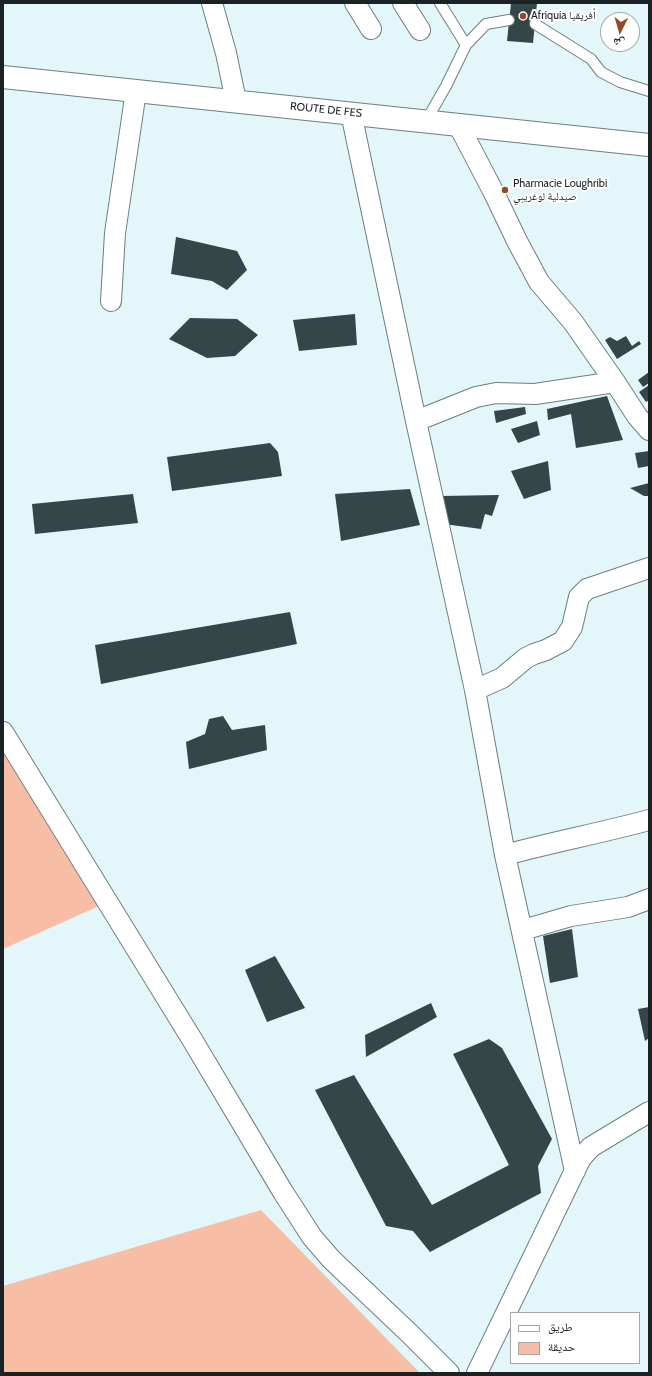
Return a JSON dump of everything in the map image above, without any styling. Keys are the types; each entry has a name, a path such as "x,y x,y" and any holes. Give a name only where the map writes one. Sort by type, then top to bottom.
{"main road":[{"name":"ROUTE DE FES","path":"3,77 649,145"}],"street":[{"path":"212,3 226,53 236,101"},
{"path":"355,3 372,30"},
{"path":"403,3 420,30"},
{"path":"111,301 115,232 136,91"},
{"path":"351,113 475,690 506,855 576,1171"},
{"path":"458,124 539,282 572,322 615,382 637,416 649,430"},
{"path":"416,421 476,397 496,393 535,394 615,382"},
{"path":"475,690 502,678 526,658 563,641 572,627 579,597 587,589 649,568"},
{"path":"3,732 193,1041 283,1192 312,1237 336,1264 449,1373"},
{"path":"506,855 649,820"},
{"path":"523,930 571,916 628,907 649,899"},
{"path":"477,1373 581,1158 591,1148 649,1112"}],"lane":[{"path":"440,3 466,45"},
{"path":"426,121 446,86 466,45 486,24 509,20"},
{"path":"535,24 591,59 601,72 620,82 649,91"}],"green space":[{"path":"3,742 99,906 3,949"},
{"path":"261,1210 420,1373 3,1373 3,1286"}],"building":[{"path":"511,3 537,3 533,43 507,41"},
{"path":"176,237 237,251 247,270 227,290 212,281 171,274"},
{"path":"355,314 357,345 299,351 293,320"},
{"path":"190,318 237,319 258,335 235,356 207,358 169,339"},
{"path":"626,336 632,346 639,341 641,344 617,359 605,340 610,337 617,341"},
{"path":"649,372 649,383 643,387 638,380"},
{"path":"649,385 649,400 646,402 639,392"},
{"path":"607,396 623,440 576,448 571,414 548,420 547,409"},
{"path":"525,407 526,414 496,423 494,411"},
{"path":"537,421 540,435 518,443 511,429"},
{"path":"270,443 278,452 282,476 172,491 167,457"},
{"path":"649,451 649,466 638,468 635,453"},
{"path":"548,461 551,490 524,499 511,471"},
{"path":"649,483 649,496 644,496 630,488"},
{"path":"410,489 420,525 341,541 335,494"},
{"path":"133,494 138,523 35,534 32,504"},
{"path":"499,495 492,516 485,514 481,529 444,524 441,496"},
{"path":"290,612 297,644 101,684 95,645"},
{"path":"223,716 232,730 265,725 267,750 189,769 186,742 205,734 209,719"},
{"path":"572,929 578,977 550,983 543,936"},
{"path":"275,956 305,1008 267,1022 245,970"},
{"path":"431,1003 437,1017 366,1057 365,1035"},
{"path":"649,1007 649,1038 645,1041 638,1009"},
{"path":"489,1039 502,1048 552,1139 538,1166 541,1193 430,1252 413,1231 386,1226 315,1090 354,1075 432,1205 509,1165 453,1054"}],"place":[{"name":"Afriquia أفريقيا","path":"523,16"},
{"name":"Pharmacie Loughribi صيدلية لوغريبي","path":"505,190"}]}
